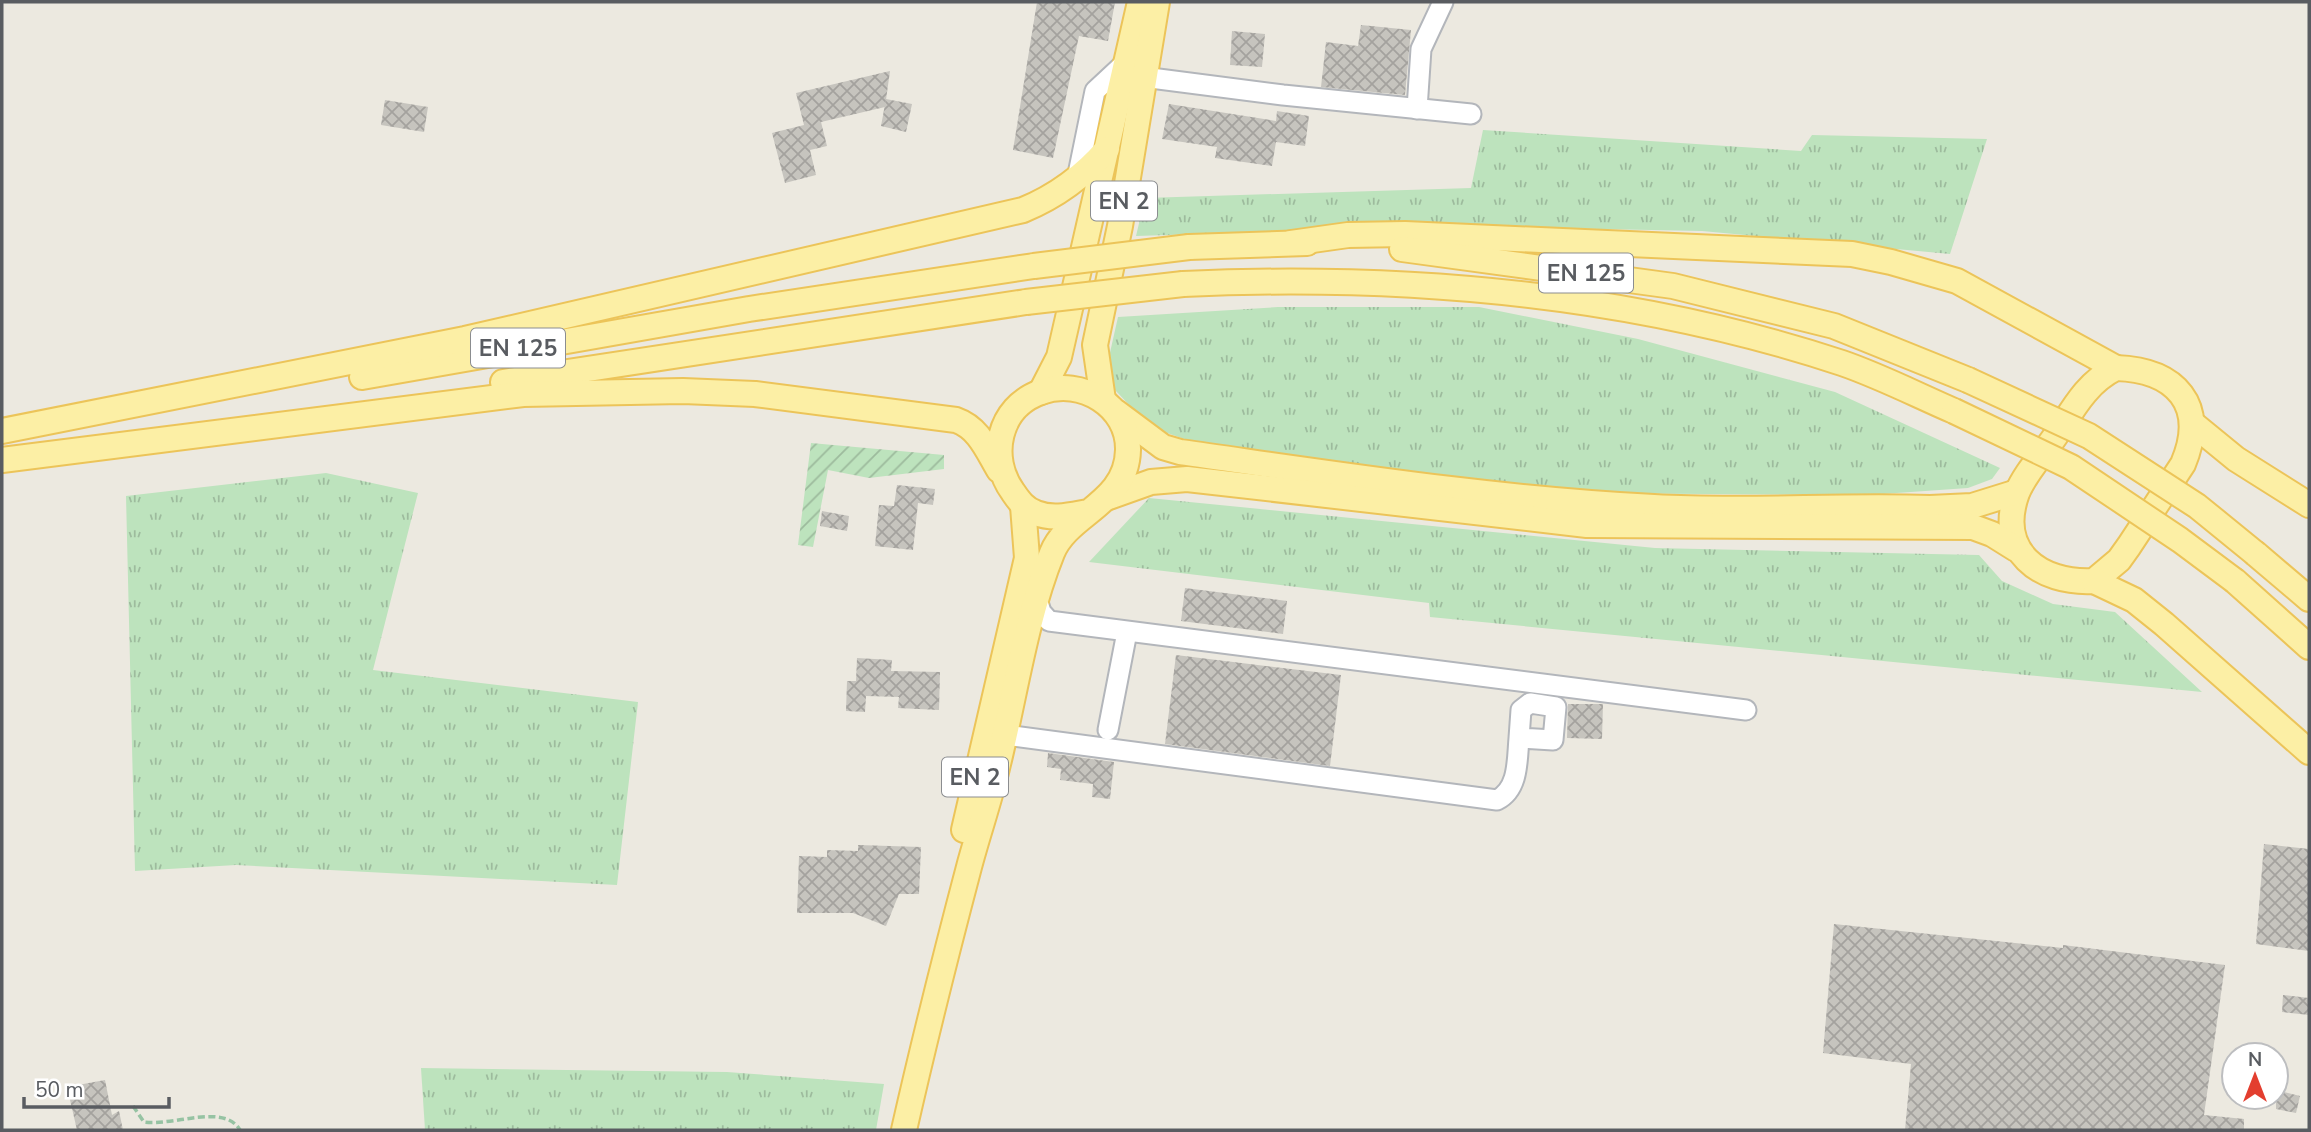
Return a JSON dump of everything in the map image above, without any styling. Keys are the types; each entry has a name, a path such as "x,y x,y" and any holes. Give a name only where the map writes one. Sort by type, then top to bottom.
{"main road":[{"name":"EN 2","path":"904,1130 1037,599 1053,550 1088,512 1109,497 1126,468 1129,449 1125,429 1110,406 1095,345 1120,226 1140,2"},
{"name":"EN 2","path":"924,1050 956,866 1027,558 1017,497 1001,472 998,453 1000,434 1009,417 1022,403 1041,391 1059,357 1107,149 1157,2"},
{"path":"2,431 465,340 1010,213 1044,201 1077,179 1107,149"},
{"path":"1291,243 1348,235 1405,234 1852,254 1957,281 2116,368 2148,370 2173,384 2183,397 2192,423 2189,449 2183,464 2124,553 2094,581"},
{"name":"EN 125","path":"2,431 377,374 749,309 1034,266 1189,247 1291,243 1409,249 1673,286 1834,326 1969,380 2089,436 2197,506 2309,599"},
{"name":"EN 125","path":"2,460 192,435 610,364 1026,302 1184,284 1307,281 1401,283 1639,311 1843,363 1954,411 2071,467 2235,581 2309,647"},
{"path":"2016,549 2012,524 2017,492 2084,394 2099,376 2116,368"},
{"path":"1041,391 1076,389 1110,406 1163,447 1180,452 1467,491 1583,503 1657,507 1930,508 1972,506 2017,492"},
{"path":"192,435 523,394 683,391 755,394 926,415 968,425 984,444 1017,497"},
{"path":"2192,423 2236,459 2309,505"},
{"path":"1109,497 1151,482 1187,479 1587,525 1973,527 1992,534 2016,549 2042,573 2057,579 2094,581 2134,600 2309,752"},
{"name":"EN 2","path":"1017,497 1049,517 1088,512"}],"street":[{"path":"1417,109 1422,49 1443,2"},
{"path":"1077,179 1095,91 1134,70 1471,114"},
{"path":"1037,599 1041,612 1049,621 1067,624 1746,710"},
{"path":"1026,647 1047,630 1067,624"},
{"path":"1108,730 1127,632"},
{"path":"1005,735 1497,800 1508,795 1514,783 1520,738"}],"path":[{"path":"133,1106 144,1122 164,1125 221,1115 235,1122 240,1130"}],"green space":[{"path":"1483,130 1801,151 1812,135 1987,139 1950,254 1702,231 1451,226 1136,236 1145,198 1471,188"},
{"path":"1278,307 1479,307 1638,339 1835,392 2000,468 1992,479 1968,488 1868,495 1558,493 1193,442 1150,427 1115,390 1109,357 1118,317"},
{"path":"811,443 944,455 944,469 869,478 828,470 813,547 798,545"},
{"path":"326,473 418,493 373,670 638,702 617,885 236,865 135,871 126,496"},
{"path":"1149,498 1655,548 1979,555 2002,581 2053,604 2115,612 2202,692 1430,617 1429,603 1089,562"},
{"path":"421,1068 727,1072 884,1084 876,1130 425,1130"}],"building":[{"path":"1037,2 1115,2 1108,41 1079,36 1053,158 1013,150"},
{"path":"1361,25 1411,30 1405,95 1321,87 1326,42 1358,46"},
{"path":"1232,31 1265,34 1262,67 1230,65"},
{"path":"890,71 885,107 821,122 827,146 810,150 816,175 785,183 772,133 804,125 796,93"},
{"path":"886,99 912,104 906,132 881,126"},
{"path":"385,100 428,107 424,132 381,125"},
{"path":"1169,104 1276,121 1277,111 1309,116 1305,146 1276,142 1272,166 1215,158 1217,147 1162,139"},
{"path":"897,485 935,489 933,505 918,503 913,550 875,546 879,505 894,506"},
{"path":"822,511 849,516 847,531 820,526"},
{"path":"1185,588 1287,601 1283,634 1181,621"},
{"path":"1176,655 1341,675 1330,766 1165,744"},
{"path":"857,658 892,660 891,671 940,672 939,710 898,708 899,697 866,696 865,712 846,711 847,681 856,681"},
{"path":"1568,704 1603,704 1602,739 1567,738"},
{"path":"1048,753 1114,762 1110,799 1092,797 1093,784 1060,780 1061,769 1047,767"},
{"path":"2264,844 2309,849 2309,951 2256,944"},
{"path":"858,845 921,847 919,894 899,894 886,926 853,913 797,913 799,856 827,857 827,850 858,851"},
{"path":"1834,924 2063,948 2063,945 2225,965 2204,1115 2244,1119 2244,1130 1905,1130 1911,1064 1823,1053"},
{"path":"2283,995 2309,998 2309,1015 2282,1012"},
{"path":"105,1080 112,1115 119,1111 123,1130 77,1130 67,1087"},
{"path":"2290,1094 2300,1096 2296,1113 2286,1111 2290,1111"}]}
